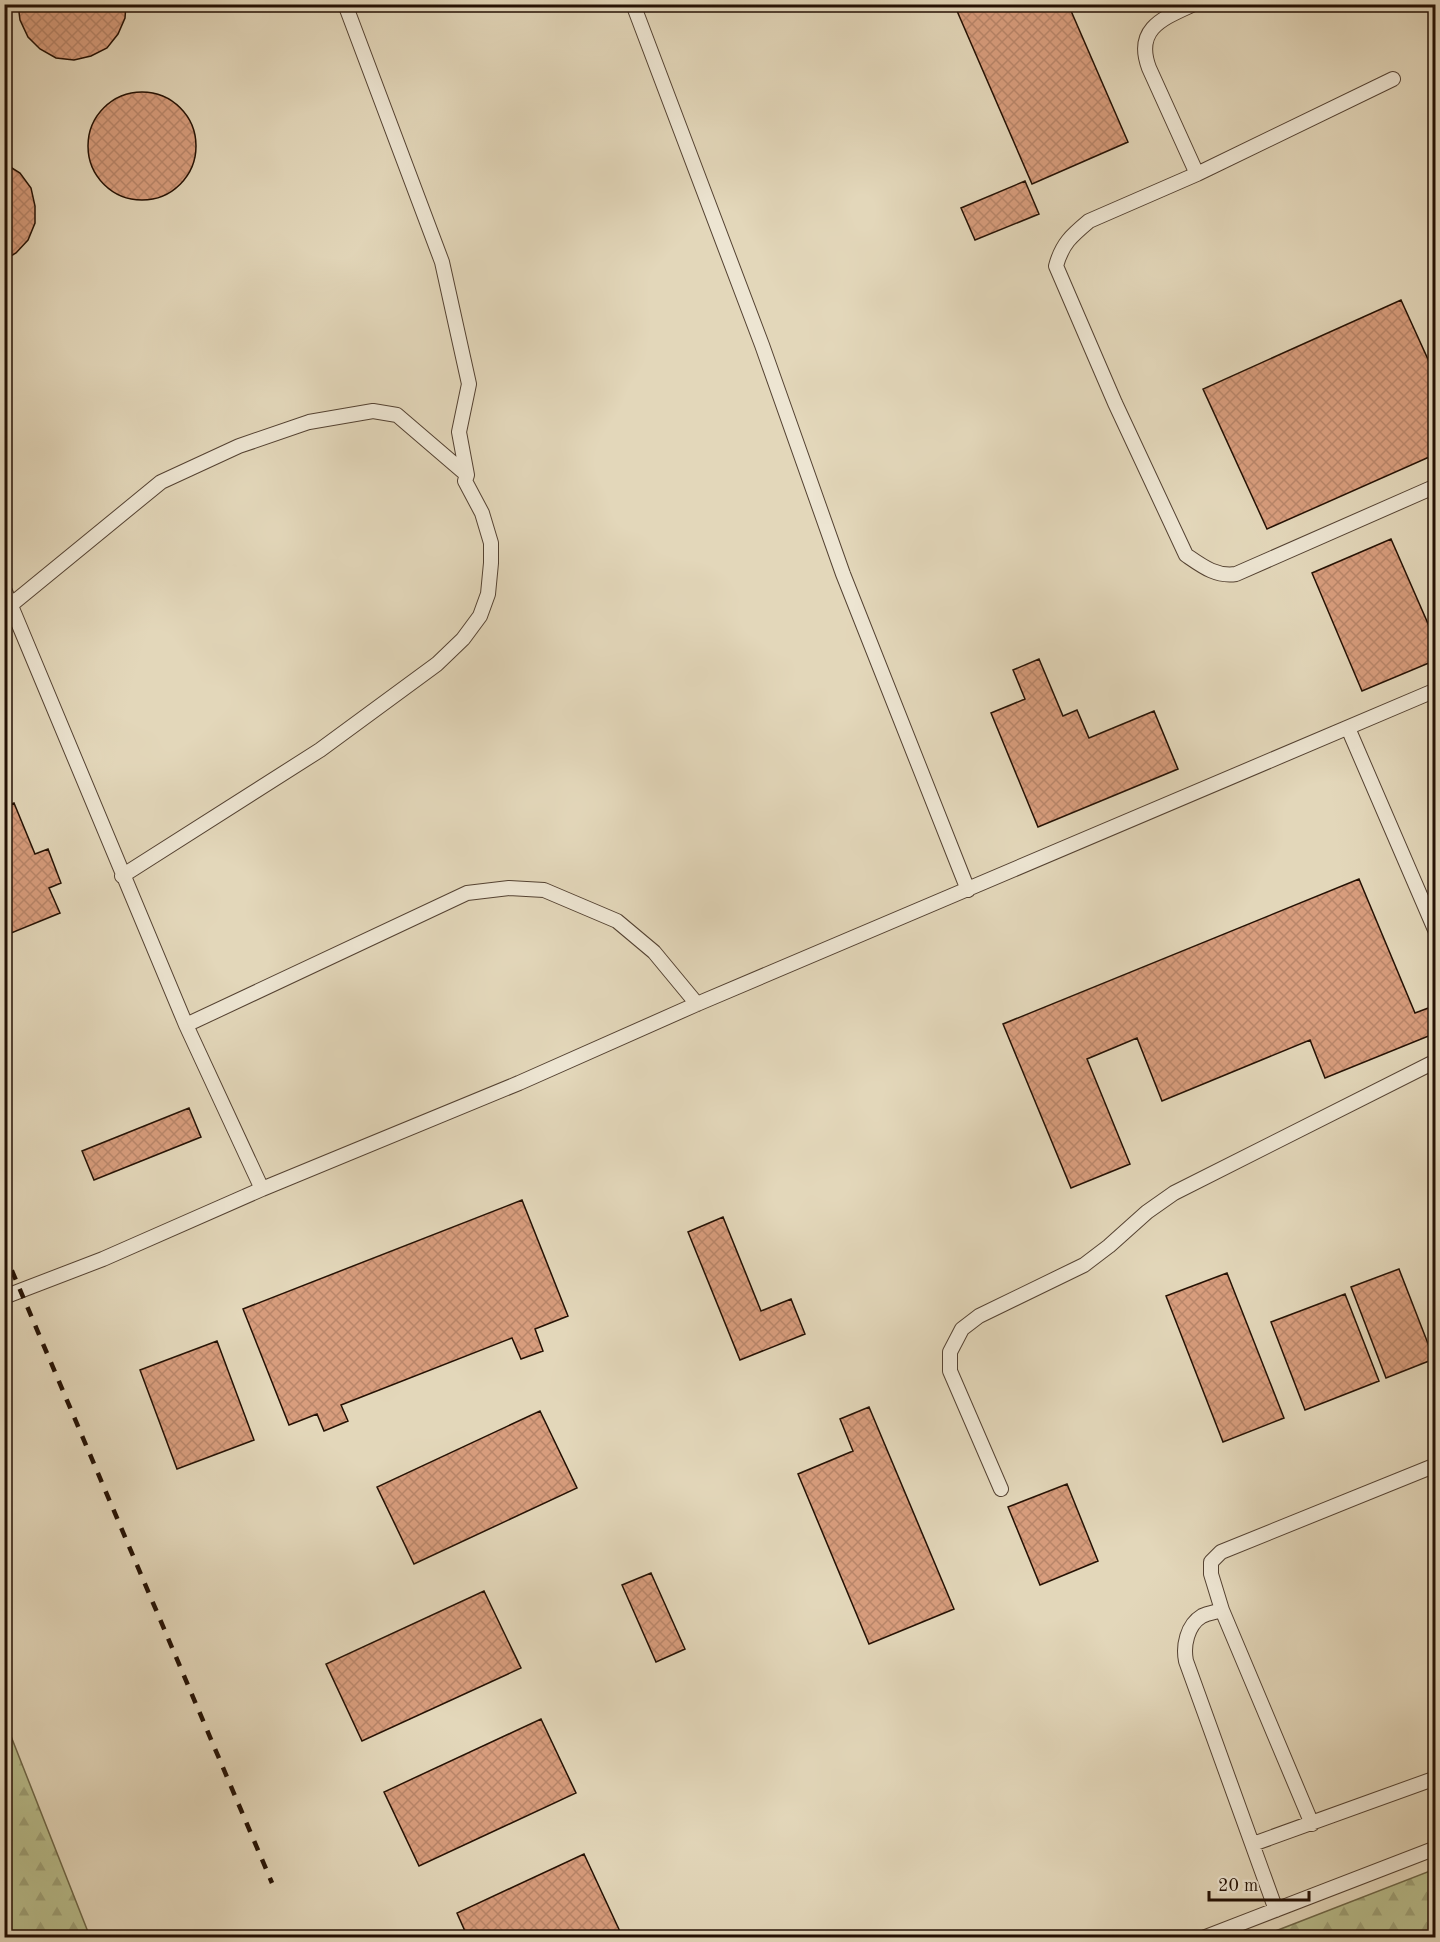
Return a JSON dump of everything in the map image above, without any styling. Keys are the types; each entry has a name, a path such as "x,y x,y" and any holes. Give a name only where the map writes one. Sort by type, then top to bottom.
{"lane":[{"path":"122,876 320,750 437,664 463,639 480,616 488,594 491,543 482,513 465,481 467,475 459,432 469,384 442,262 345,4"},
{"path":"633,4 762,345 843,574 968,890"},
{"path":"1194,4 1161,19 1150,31 1145,50 1149,68 1197,174"},
{"path":"1393,79 1197,174 1089,221 1073,234 1060,250 1056,266 1115,403 1186,555 1213,572 1236,574 1436,486"},
{"path":"12,604 161,482 239,446 309,422 373,411 398,415 467,475"},
{"path":"4,589 186,1025 262,1189"},
{"path":"4,1297 103,1258 262,1189 519,1083 697,1004 1436,690"},
{"path":"1348,728 1436,932"},
{"path":"186,1025 468,893 509,888 544,890 617,921 654,952 697,1004"},
{"path":"1001,1489 950,1371 950,1352 962,1329 979,1317 1084,1264 1109,1246 1147,1212 1174,1193 1436,1061"},
{"path":"1312,1824 1222,1610 1211,1574 1211,1562 1221,1552 1436,1465"},
{"path":"1222,1610 1202,1616 1192,1625 1184,1650 1276,1910"},
{"path":"1253,1844 1436,1778"},
{"path":"1203,1938 1436,1848"}],"green space":[{"path":"5,1721 90,1937 5,1937"},
{"path":"1435,1869 1435,1937 1260,1937"}],"building":[{"path":"18,4 126,4 125,18 118,34 107,48 91,56 74,60 56,58 40,49 28,37 20,20"},
{"path":"954,4 1068,4 1128,142 1032,184"},
{"path":"142,92 163,96 180,108 192,125 196,146 192,167 180,184 163,196 142,200 121,196 104,184 92,167 88,146 92,125 104,108 121,96"},
{"path":"4,163 20,173 31,188 35,206 35,223 28,240 16,253 4,260"},
{"path":"1025,181 1039,214 975,240 961,208"},
{"path":"1401,300 1436,377 1436,454 1267,529 1203,389"},
{"path":"1391,539 1436,642 1436,660 1362,691 1312,573"},
{"path":"1039,659 1063,716 1077,710 1089,738 1154,711 1178,769 1038,827 991,713 1025,699 1013,670"},
{"path":"14,803 35,854 48,849 61,883 49,888 60,913 4,936 4,807"},
{"path":"1359,879 1415,1013 1431,1007 1436,1018 1436,1033 1325,1078 1310,1040 1162,1101 1137,1038 1087,1059 1130,1164 1071,1188 1003,1024"},
{"path":"189,1108 201,1137 94,1180 82,1151"},
{"path":"522,1200 568,1316 535,1329 543,1351 521,1359 512,1338 341,1405 348,1421 324,1431 317,1414 289,1425 243,1309"},
{"path":"723,1217 761,1311 791,1299 805,1334 740,1360 688,1232"},
{"path":"1399,1269 1434,1359 1386,1378 1351,1287"},
{"path":"1227,1273 1284,1418 1223,1442 1166,1296"},
{"path":"1345,1294 1379,1381 1305,1410 1271,1322"},
{"path":"217,1341 254,1440 177,1469 140,1370"},
{"path":"869,1407 954,1609 869,1644 798,1474 853,1451 840,1419"},
{"path":"540,1411 577,1488 414,1564 377,1487"},
{"path":"1067,1484 1098,1561 1040,1585 1008,1507"},
{"path":"651,1573 685,1649 656,1662 622,1585"},
{"path":"484,1591 521,1668 362,1741 326,1664"},
{"path":"541,1719 576,1793 419,1866 384,1792"},
{"path":"584,1854 623,1938 468,1938 457,1913"}],"railway":[{"path":"4,1252 272,1883"}]}
